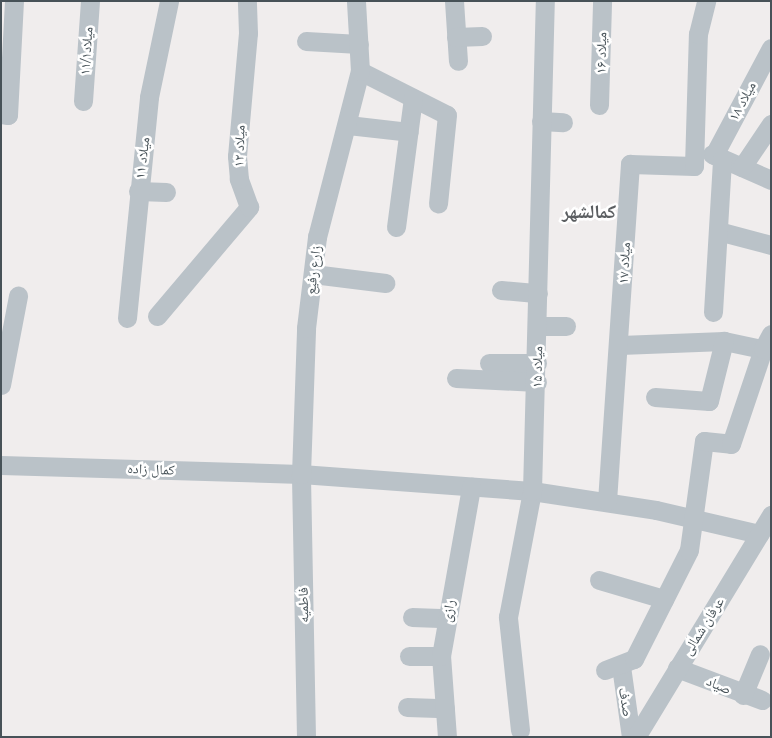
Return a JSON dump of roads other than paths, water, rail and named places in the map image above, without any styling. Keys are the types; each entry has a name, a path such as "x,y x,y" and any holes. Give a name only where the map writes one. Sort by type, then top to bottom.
{"street":[{"path":"4,115 14,1"},
{"name":"میلاد۱۱/۱","path":"83,101 90,1"},
{"name":"میلاد ۱۱","path":"126,318 149,97 169,1"},
{"name":"میلاد ۱۲","path":"157,316 249,207 239,179 237,156 248,32 247,1"},
{"name":"زارع رفیع","path":"301,474 306,328 317,237 348,124 360,71 356,1"},
{"path":"454,1 458,61"},
{"name":"میلاد ۱۵","path":"520,730 508,617 532,491 537,382 545,1"},
{"name":"میلاد ۱۶","path":"599,105 602,1"},
{"name":"میلاد ۱۷","path":"607,501 620,345 630,164 694,166 698,34 706,1"},
{"path":"456,37 482,36"},
{"path":"306,41 359,44"},
{"name":"میلاد ۱۸","path":"718,157 771,48"},
{"path":"360,71 447,115 438,204"},
{"path":"396,226 414,98"},
{"path":"541,121 564,122"},
{"path":"348,124 409,132"},
{"path":"742,167 771,124"},
{"path":"694,146 771,180"},
{"path":"712,312 718,231 718,157"},
{"path":"138,191 166,192"},
{"path":"718,231 771,246"},
{"path":"313,274 385,283"},
{"path":"500,290 538,293"},
{"path":"1,385 18,296"},
{"path":"538,326 566,326"},
{"path":"655,397 709,401 724,341"},
{"path":"599,580 664,599 689,550 704,441 731,444 767,341 620,345"},
{"path":"489,363 537,363"},
{"path":"456,378 537,382"},
{"name":"کمال زاده","path":"1,465 301,474 532,491 607,501 694,517 759,534"},
{"name":"فاطمیه","path":"301,474 306,737"},
{"name":"رازی","path":"447,737 441,656 471,487"},
{"name":"عرفان شمالی","path":"637,736 771,515"},
{"name":"صدف","path":"637,736 613,668 634,659 664,599"},
{"path":"412,617 447,618"},
{"path":"743,695 760,654"},
{"path":"409,656 441,656"},
{"name":"صیاد","path":"678,668 743,695 762,700"},
{"path":"407,707 445,708"}],"district":[{"name":"کمالشهر","path":"589,212"}]}
